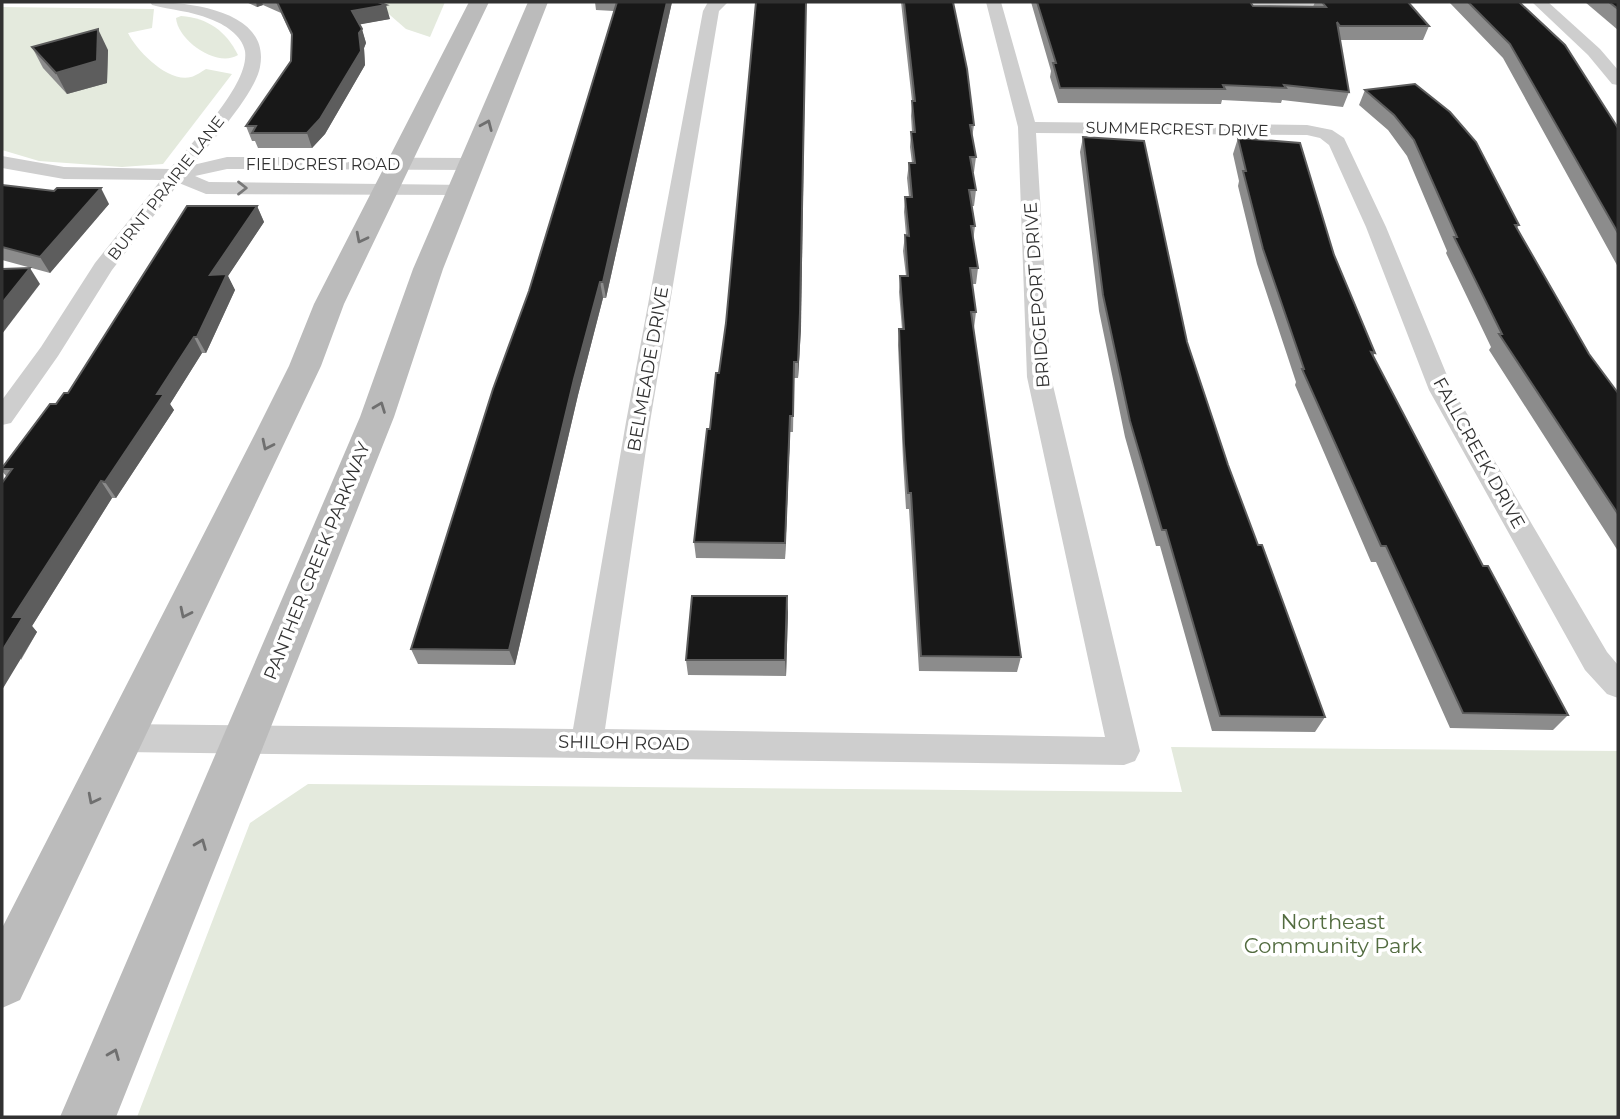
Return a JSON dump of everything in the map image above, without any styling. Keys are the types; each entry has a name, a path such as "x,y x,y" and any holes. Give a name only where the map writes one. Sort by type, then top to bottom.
{"main road":[{"path":"2,982 305,366 329,304 391,176 479,2"},
{"name":"PANTHER CREEK PARKWAY","path":"88,1117 377,416 428,269 538,2"}],"street":[{"name":"BURNT PRAIRIE LANE","path":"2,417 33,376 103,268 248,81 254,53 248,38 224,19 200,10 157,2"},
{"name":"BELMEADE DRIVE","path":"587,742 680,182 711,11 713,5 720,2"},
{"name":"BRIDGEPORT DRIVE","path":"993,2 1027,127 1039,377 1124,751"},
{"path":"1162,2 1320,2"},
{"path":"1539,2 1594,52 1618,80"},
{"name":"SUMMERCREST DRIVE","path":"1027,127 1307,130 1326,134"},
{"name":"FALLCREEK DRIVE","path":"1326,134 1337,142 1345,154 1441,390 1596,661 1618,685"},
{"name":"FIELDCREST ROAD","path":"2,162 64,173 176,176 227,163 391,176 466,176"},
{"name":"FIELDCREST ROAD","path":"176,176 206,188 391,176 466,176"},
{"path":"2,376 33,376"},
{"name":"SHILOH ROAD","path":"123,738 1124,751"}],"green space":[{"path":"375,2 445,2 430,37 406,29"},
{"path":"2,7 154,9 152,28 128,33 154,64 182,78 206,69 232,74 163,164 122,167 39,161 2,150"},
{"path":"191,17 215,27 228,39 238,55 220,58 200,50 178,27 176,18"},
{"name":"Northeast Community Park","path":"1171,747 1618,751 1618,1117 137,1117 250,823 308,784 1182,792"}],"building":[{"path":"277,2 378,2 386,5 352,11 362,29 359,33 361,51 320,119 307,133 252,133 256,126 246,126 291,61 292,34"},
{"path":"617,2 667,2 603,282 600,282 574,379 509,650 411,649 493,389 529,291"},
{"path":"756,2 806,2 800,312 798,362 794,362 793,416 790,416 785,543 694,542 707,429 710,429 716,373 719,373 726,323"},
{"path":"904,2 953,2 967,69 974,125 970,125 976,157 970,157 976,190 969,190 975,226 971,226 978,268 970,268 976,312 971,312 1021,657 921,656 911,493 908,493 904,444 899,329 904,329 900,276 908,276 905,235 909,236 905,197 912,197 909,163 915,163 911,132 915,132 912,101 915,101"},
{"path":"1037,2 1250,2 1253,6 1326,7 1322,2 1408,2 1429,26 1340,26 1337,22 1349,92 1284,85 1286,88 1223,85 1225,89 1060,88 1053,63 1056,63"},
{"path":"1468,2 1519,2 1565,45 1618,128 1618,233 1510,44"},
{"path":"1609,2 1618,2 1618,9"},
{"path":"98,29 97,61 56,73 32,47"},
{"path":"1415,84 1450,112 1476,142 1519,225 1515,225 1589,354 1618,393 1618,514 1499,334 1502,334 1454,237 1457,237 1414,140 1394,115 1365,90"},
{"path":"1083,137 1144,141 1187,342 1228,465 1258,545 1262,545 1325,717 1220,716 1166,530 1162,530 1130,421 1103,295"},
{"path":"1238,138 1300,143 1334,255 1375,353 1371,352 1483,566 1488,566 1568,715 1463,713 1386,546 1381,546 1302,369 1263,249 1243,171 1246,171"},
{"path":"2,185 54,191 57,188 101,188 40,257 2,247"},
{"path":"187,206 257,206 210,275 227,274 197,337 194,337 157,394 164,394 105,482 101,481 13,617 23,617 2,651 2,483 12,469 2,468 50,404 56,404 64,393 68,393"},
{"path":"30,268 2,303 2,269"},
{"path":"692,596 787,596 785,660 686,660"}]}
